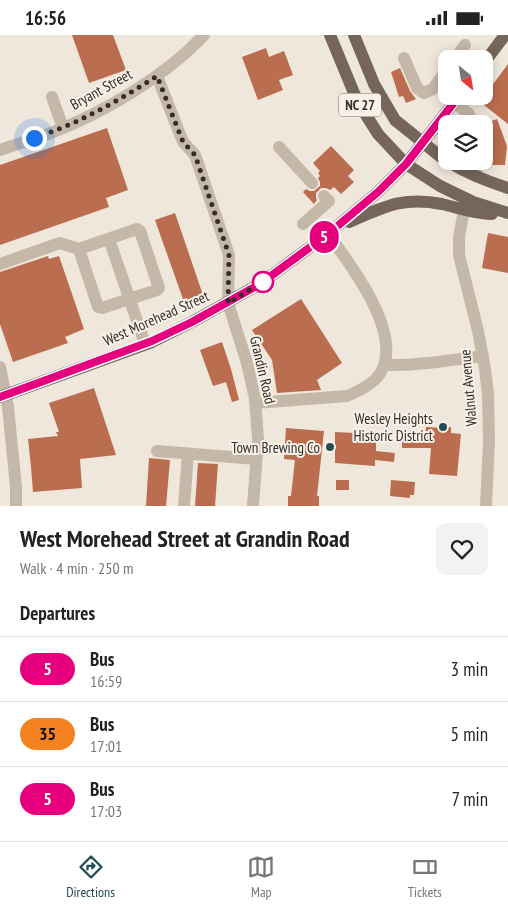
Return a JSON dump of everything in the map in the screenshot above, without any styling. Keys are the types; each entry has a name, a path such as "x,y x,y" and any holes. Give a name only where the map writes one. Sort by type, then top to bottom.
{"main road":[{"name":"NC 27","path":"330,35 354,93 366,115 378,134 406,164 440,186 473,202 508,213"},
{"name":"NC 27","path":"354,35 374,83 395,120 438,155"},
{"path":"493,51 505,35"},
{"name":"West Morehead Street","path":"3,396 145,344 192,322 260,284 333,230 378,192 406,164 452,105"},
{"name":"NC 27","path":"462,170 508,188"},
{"path":"333,230 389,205 409,201 441,204 483,214 508,213"}],"street":[{"name":"Bryant Street","path":"0,150 63,128 104,108 167,69 204,35"},
{"path":"461,50 465,45"},
{"path":"404,58 417,88 424,93 433,89 438,82"},
{"name":"Grandin Road","path":"157,76 183,142 195,155 229,255 228,303 247,363 256,403 258,439 253,506"},
{"path":"52,97 63,128"},
{"path":"462,105 469,115"},
{"path":"279,147 312,183"},
{"path":"476,170 476,176"},
{"path":"303,224 328,201 324,196"},
{"name":"Walnut Avenue","path":"464,210 459,237 459,255 478,331 488,394 489,441 486,506"},
{"path":"0,264 60,243 79,249 137,229 140,231 159,287 157,290 102,308 98,307 79,249"},
{"path":"256,403 347,396 371,382 378,376 384,365 387,351 384,332 374,305 346,258 333,230"},
{"path":"109,239 145,344"},
{"path":"384,365 447,361 483,356"},
{"path":"0,367 15,479 16,506"},
{"path":"157,451 256,459"},
{"path":"184,506 188,453"}],"building":[{"path":"72,35 113,35 126,70 89,83"},
{"path":"266,48 269,57 284,51 293,75 279,80 283,90 258,100 242,57"},
{"path":"508,64 508,124 484,105 493,105 493,84"},
{"path":"400,68 410,91 416,99 406,103 403,96 399,97 391,72"},
{"path":"497,119 507,146 505,165 493,165 493,121"},
{"path":"107,128 128,190 106,198 109,207 0,245 0,165"},
{"path":"331,146 354,170 348,176 354,182 341,194 334,187 330,190 321,188 316,193 317,200 314,204 303,192 306,189 314,191 320,186 318,178 320,176 318,173 320,171 313,163"},
{"path":"175,213 203,295 184,302 155,220"},
{"path":"488,233 508,237 508,273 482,268"},
{"path":"48,256 49,259 59,256 84,329 65,337 68,343 13,362 0,324 0,272"},
{"path":"301,299 342,363 317,380 321,390 277,393 272,360 252,330"},
{"path":"222,342 239,400 232,402 226,382 213,386 200,350"},
{"path":"94,388 116,455 80,459 82,488 33,492 28,439 58,436 56,432 59,432 49,403"},
{"path":"426,427 451,427 451,433 461,434 457,476 429,474 431,448 402,448 402,438 425,438"},
{"path":"286,428 324,431 317,496 319,496 319,506 288,506 288,496 291,496 295,460 284,459"},
{"path":"335,432 376,434 376,451 395,453 394,462 375,460 375,466 335,463"},
{"path":"149,458 170,460 166,506 146,506"},
{"path":"198,463 218,464 215,506 195,506"},
{"path":"336,480 349,480 349,490 336,490"},
{"path":"391,480 415,482 414,495 410,495 410,498 390,496"}],"bus line":[{"name":"5","path":"0,397 152,341 228,303 260,284 328,234 378,192 406,164 452,105"}],"place":[{"name":"Wesley Heights Historic District","path":"443,427"},
{"name":"Town Brewing Co","path":"330,447"}],"route":[{"path":"34,138 51,133 104,108 157,76 183,142 195,155 229,255 228,303 263,282"}]}
